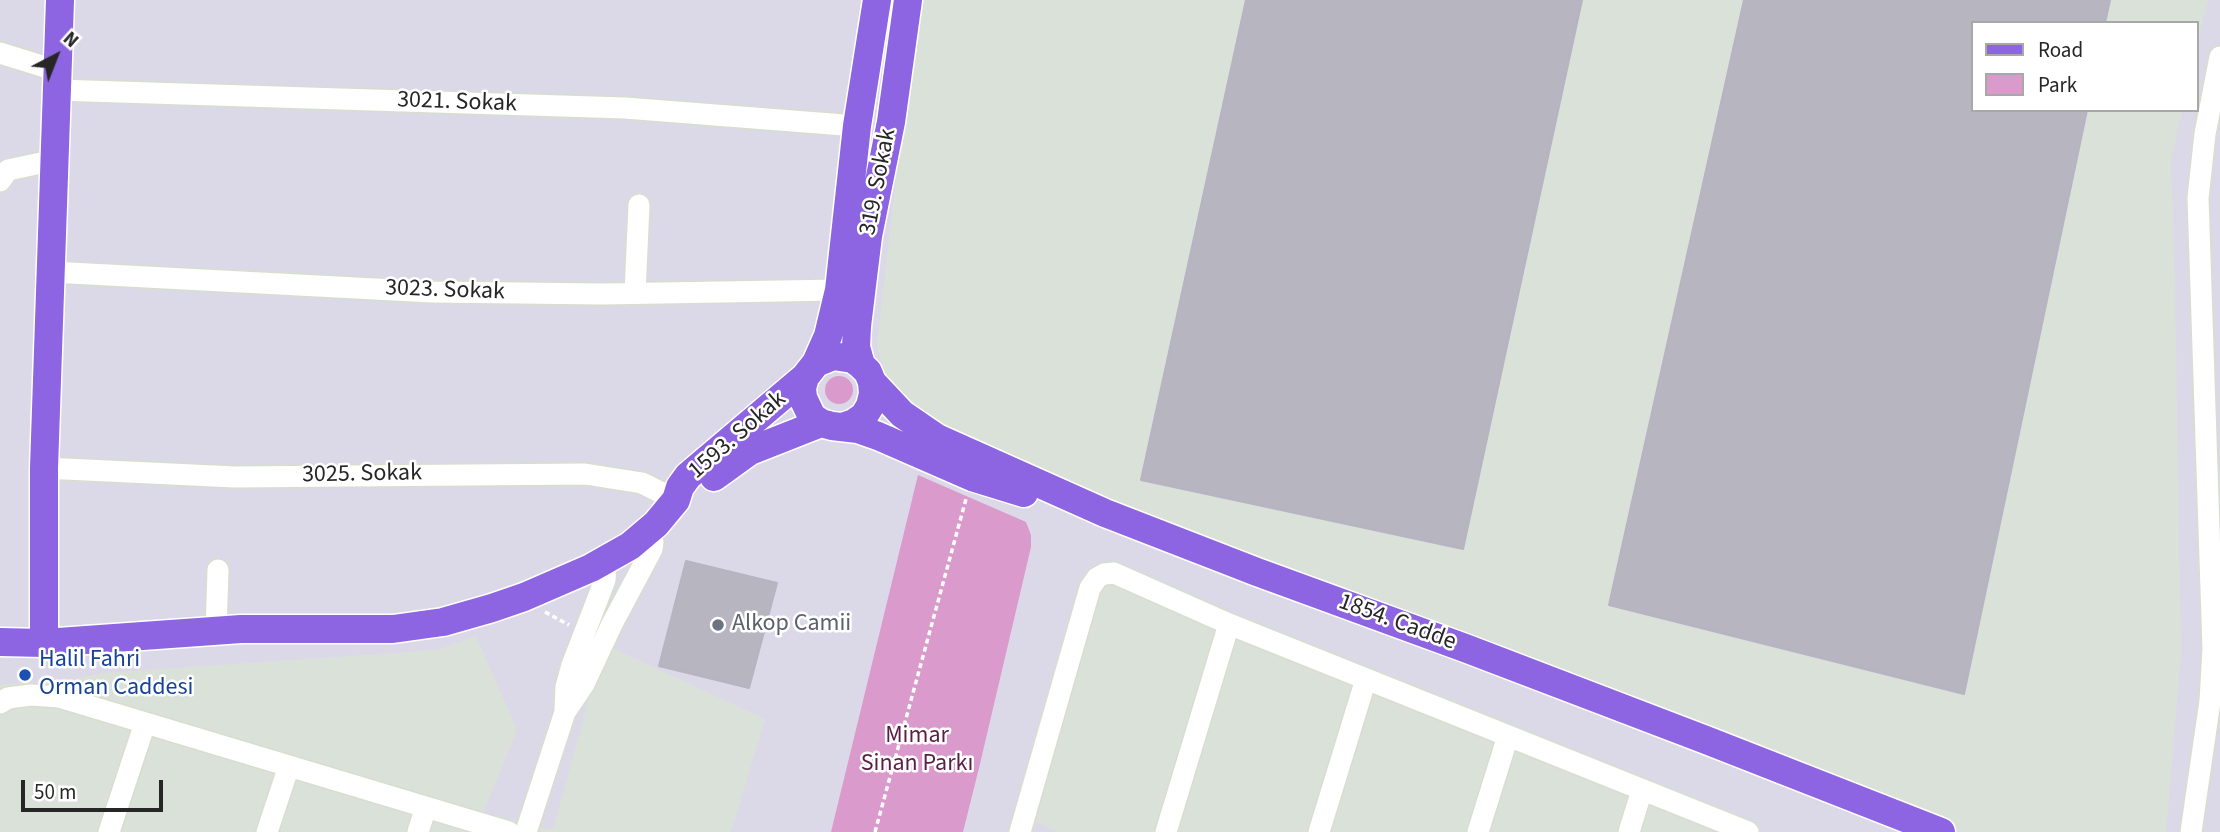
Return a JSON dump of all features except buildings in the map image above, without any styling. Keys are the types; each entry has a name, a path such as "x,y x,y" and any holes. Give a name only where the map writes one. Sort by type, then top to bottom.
{"main road":[{"path":"44,643 44,468 61,0"},
{"name":"319. Sokak","path":"811,370 828,336 839,290 857,126 877,0"},
{"name":"319. Sokak","path":"867,373 856,347 856,326 868,236 891,122 908,0"},
{"path":"832,425 854,423 864,416 873,394 867,373 853,359 843,356 833,356 811,370 802,387 806,408 813,417 832,425 858,429 878,436 972,477 1052,501 1105,513"},
{"name":"1593. Sokak","path":"676,500 680,487 688,476 811,370"},
{"name":"1854. Cadde","path":"867,373 902,414 937,438 1105,513 1465,648 1941,832"},
{"name":"1593. Sokak","path":"676,500 699,489 750,451 832,425"},
{"path":"0,642 44,643 241,629 393,629 443,622 524,597 602,562 630,546 648,531 676,500"}],"street":[{"name":"3021. Sokak","path":"0,53 57,81 625,108 857,126"},
{"path":"2191,832 2210,701 2213,649 2198,198 2205,134 2220,57"},
{"path":"0,181 8,170 55,160"},
{"path":"635,293 639,205"},
{"name":"3023. Sokak","path":"51,272 432,292 839,290"},
{"name":"3025. Sokak","path":"44,468 235,477 585,474 642,483 676,500"},
{"path":"565,712 584,684 612,624 652,550 653,542 648,531"},
{"path":"526,832 565,712 566,687 584,624 605,580 606,568 602,562"},
{"path":"216,631 218,570"},
{"path":"1020,832 1090,588 1097,578 1104,574 1122,575 1229,624 1748,832"},
{"path":"584,624 591,624 605,631 612,624"},
{"path":"1166,832 1229,624"},
{"path":"1319,832 1366,679"},
{"path":"0,703 8,698 31,695 60,697 509,832"},
{"path":"109,832 145,723"},
{"path":"1478,832 1508,736"},
{"path":"267,832 289,766"},
{"path":"1629,832 1642,790"},
{"path":"418,832 426,807"}],"path":[{"path":"875,832 972,477"},
{"path":"540,610 584,624"}],"shaded area":[{"path":"916,0 2208,0 2199,38 2199,21 1972,21 1972,112 2182,112 2171,162 2181,654 2166,832 1963,832 1508,658 989,453 934,424 903,398 886,375 877,346"},
{"path":"1104,574 1748,832 1059,832 1024,817"},
{"path":"476,636 517,730 483,813 553,830 604,644 765,719 731,832 0,832 0,685 54,681 69,685 73,679 105,673 438,650"}],"green space":[{"path":"839,376 849,380 853,390 849,400 839,404 829,400 825,390 829,380"},
{"name":"Mimar Sinan Parkı","path":"918,475 1026,522 1031,535 1031,547 979,768 963,832 831,832"}],"place":[{"name":"Alkop Camii","path":"718,625"},
{"name":"Halil Fahri Orman Caddesi","path":"25,675"}]}
